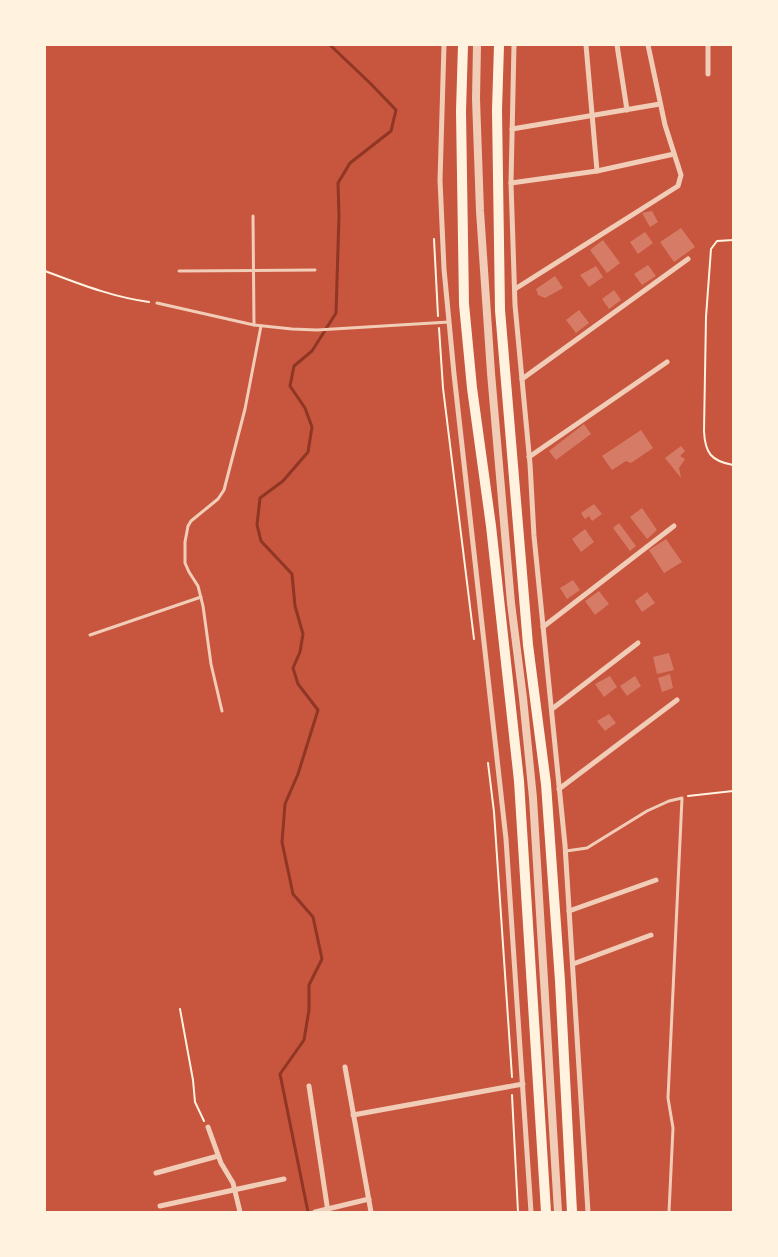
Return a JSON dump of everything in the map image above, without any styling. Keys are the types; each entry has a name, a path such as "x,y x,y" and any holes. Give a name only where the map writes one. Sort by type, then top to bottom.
{"main road":[{"path":"463,45 461,111 464,304 472,388 491,526 519,781 546,1212"},
{"path":"499,45 497,110 500,310 528,645 546,784 560,981 572,1212"}],"street":[{"path":"444,45 440,180 444,269 506,839 530,1212"},
{"path":"477,45 476,99 479,183 489,344 499,484 533,798 558,1212"},
{"path":"514,45 511,183 514,289 534,536 566,851 588,1212"},
{"path":"586,45 597,171"},
{"path":"617,45 627,110"},
{"path":"514,289 678,186 681,175 660,104 648,45"},
{"path":"708,45 708,74"},
{"path":"512,129 660,104"},
{"path":"511,183 597,171 674,154"},
{"path":"522,379 688,259"},
{"path":"529,457 667,362"},
{"path":"543,627 674,526"},
{"path":"552,709 638,643"},
{"path":"559,789 677,700"},
{"path":"569,911 656,880"},
{"path":"573,964 651,935"},
{"path":"344,1067 371,1212"},
{"path":"353,1115 523,1084"},
{"path":"309,1086 328,1211"},
{"path":"208,1127 221,1163 231,1176 240,1212"},
{"path":"156,1172 218,1156"},
{"path":"160,1206 284,1179"},
{"path":"315,1212 328,1211 369,1198"}],"lane":[{"path":"253,216 254,325"},
{"path":"179,271 315,270"},
{"path":"157,303 254,325 292,330 449,322"},
{"path":"222,711 211,664 201,597 198,586 188,572 184,550 191,521 218,499 224,490 245,409 261,326"},
{"path":"90,635 201,597"},
{"path":"566,851 587,848 647,811 664,803 682,798 668,1098 673,1128 669,1212"}],"path":[{"path":"434,231 443,388 474,639"},
{"path":"733,240 717,241 711,249 706,317 704,431 705,443 711,456 716,460 733,465"},
{"path":"45,271 111,295 157,303"},
{"path":"488,757 512,1086 518,1212"},
{"path":"682,798 733,792"},
{"path":"180,1010 193,1080 195,1102 208,1127"}],"building":[{"path":"652,211 658,222 650,227 642,213"},
{"path":"681,228 695,247 674,262 660,242"},
{"path":"645,232 653,243 638,254 630,242"},
{"path":"603,240 620,263 607,273 590,250"},
{"path":"648,265 656,276 642,285 634,274"},
{"path":"596,266 603,277 589,287 580,275"},
{"path":"555,276 563,288 545,298 538,295 536,289"},
{"path":"614,290 621,300 609,309 602,299"},
{"path":"579,310 589,323 576,333 566,320"},
{"path":"584,424 591,434 556,460 549,451"},
{"path":"641,430 653,448 631,463 626,461 612,470 602,456"},
{"path":"681,446 685,451 680,456 685,459 679,468 681,478 665,458"},
{"path":"594,504 602,514 592,521 589,516 585,519 581,513"},
{"path":"642,508 657,530 647,539 630,517"},
{"path":"619,523 636,546 630,551 613,528"},
{"path":"585,529 594,542 581,552 572,539"},
{"path":"666,539 682,562 664,573 649,550"},
{"path":"573,580 580,590 567,599 560,588"},
{"path":"599,591 609,604 595,615 585,601"},
{"path":"647,592 655,603 642,612 635,601"},
{"path":"669,653 674,670 657,674 653,657"},
{"path":"670,674 673,688 662,692 658,678"},
{"path":"610,676 617,687 604,697 595,684"},
{"path":"635,676 641,686 627,696 620,686"},
{"path":"609,714 616,723 605,731 597,721"}],"waterway":[{"path":"308,1212 280,1074 304,1040 309,1010 309,985 322,959 313,917 293,894 282,842 285,804 298,774 318,710 298,684 293,668 300,652 303,634 295,606 292,574 261,541 257,525 260,498 283,481 308,452 312,427 305,408 290,386 294,366 312,351 336,313 339,216 338,183 350,163 391,131 396,110 330,45"}]}
